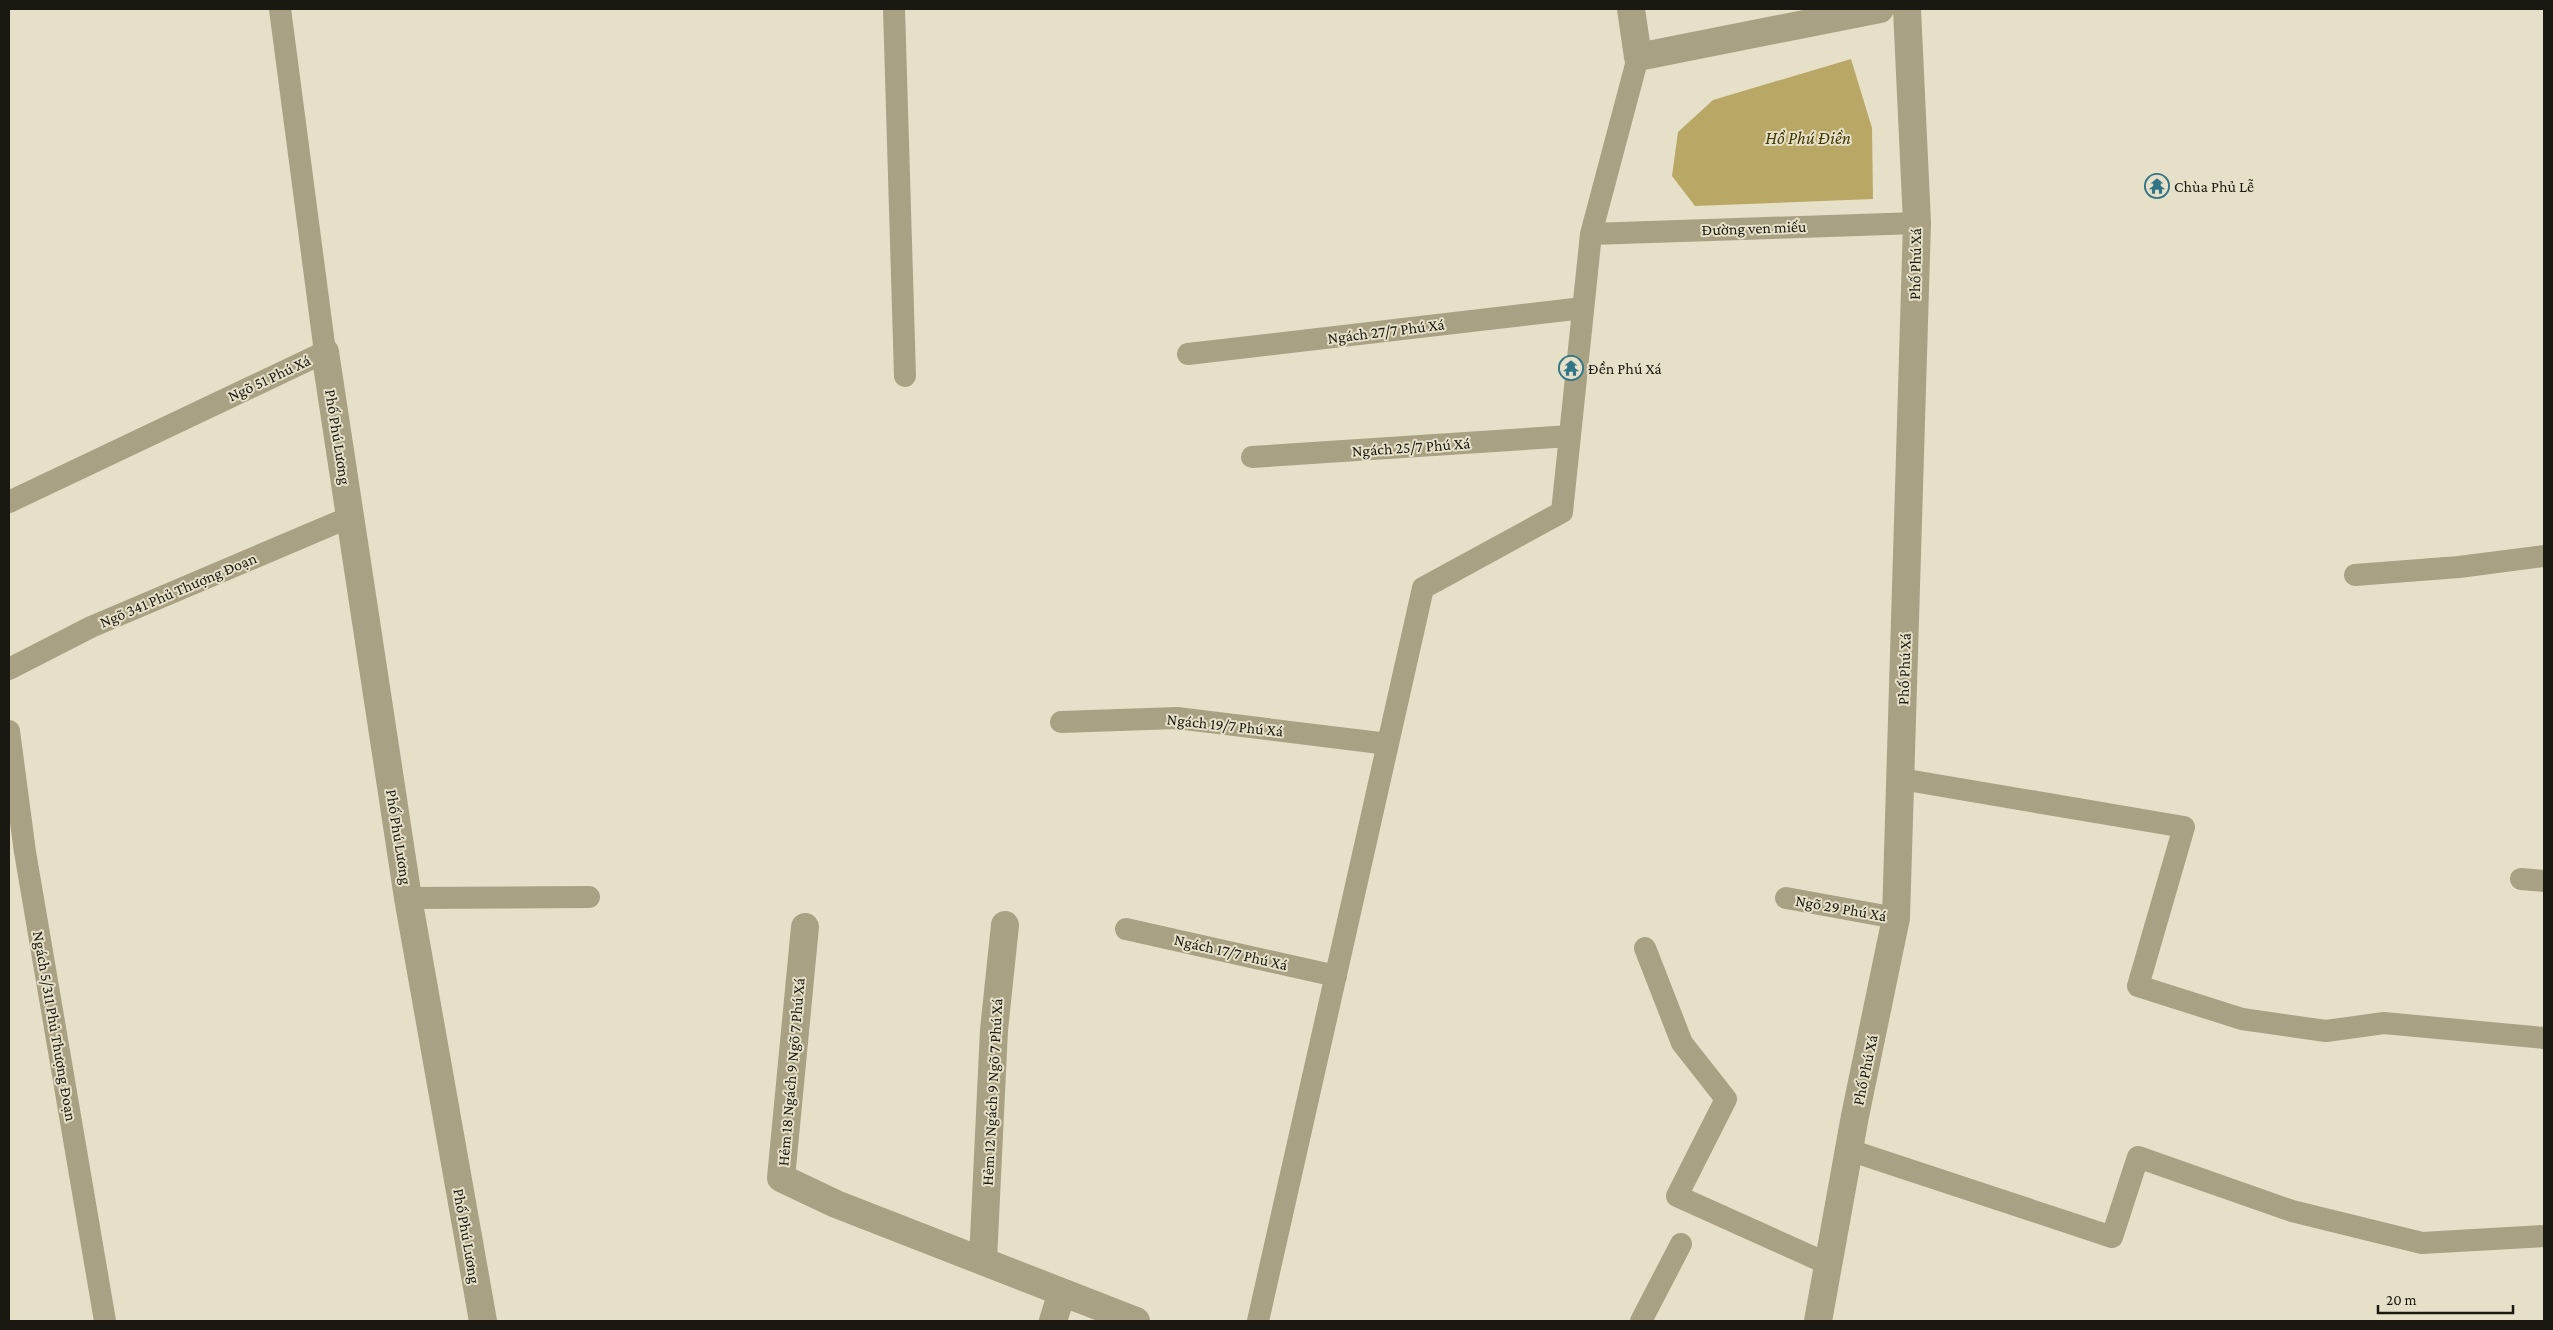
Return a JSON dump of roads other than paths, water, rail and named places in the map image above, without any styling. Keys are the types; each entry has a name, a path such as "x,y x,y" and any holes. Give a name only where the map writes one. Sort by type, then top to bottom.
{"street":[{"path":"1631,9 1638,58 1880,9"},
{"name":"Phố Phú Xá","path":"1818,1321 1849,1150 1896,918 1917,223 1907,9"},
{"name":"Phố Phú Lương","path":"325,352 408,898 483,1321"},
{"name":"Hẻm 12 Ngách 9 Ngõ 7 Phú Xá","path":"983,1260 994,1030 1005,925"},
{"name":"Hẻm 18 Ngách 9 Ngõ 7 Phú Xá","path":"805,927 781,1178 836,1204 983,1260"},
{"path":"983,1260 1136,1321"},
{"path":"1053,1321 1062,1292"}],"lane":[{"name":"Ngõ 51 Phú Xá","path":"9,502 325,352 280,9"},
{"path":"894,9 904,376"},
{"path":"1258,1321 1423,588 1562,512 1591,234 1638,58"},
{"name":"Đường ven miếu","path":"1591,234 1917,223"},
{"name":"Ngách 27/7 Phú Xá","path":"1188,354 1583,308"},
{"name":"Ngách 25/7 Phú Xá","path":"1252,458 1570,436"},
{"name":"Ngõ 341 Phủ Thượng Đoạn","path":"9,669 91,627 350,517"},
{"path":"2356,575 2459,567 2544,556"},
{"name":"Ngách 19/7 Phú Xá","path":"1061,722 1177,718 1388,744"},
{"name":"Ngách 5/311 Phủ Thượng Đoạn","path":"9,731 25,852 105,1321"},
{"path":"1901,779 2184,827 2138,986 2242,1020 2326,1031 2384,1023 2544,1038"},
{"path":"2521,879 2544,880"},
{"path":"408,898 589,897"},
{"name":"Ngõ 29 Phú Xá","path":"1786,898 1896,918"},
{"name":"Ngách 17/7 Phú Xá","path":"1126,929 1336,976"},
{"path":"1645,948 1682,1043 1726,1099 1678,1196 1828,1264"},
{"path":"1849,1150 2112,1237 2138,1157 2292,1212 2422,1243 2544,1236"},
{"path":"1641,1321 1681,1244"}],"water":[{"name":"Hồ Phú Điền","path":"1851,59 1872,128 1873,199 1695,206 1672,176 1678,132 1713,100"}],"place":[{"name":"Chùa Phủ Lễ","path":"2157,186"},
{"name":"Đền Phú Xá","path":"1571,368"}]}
